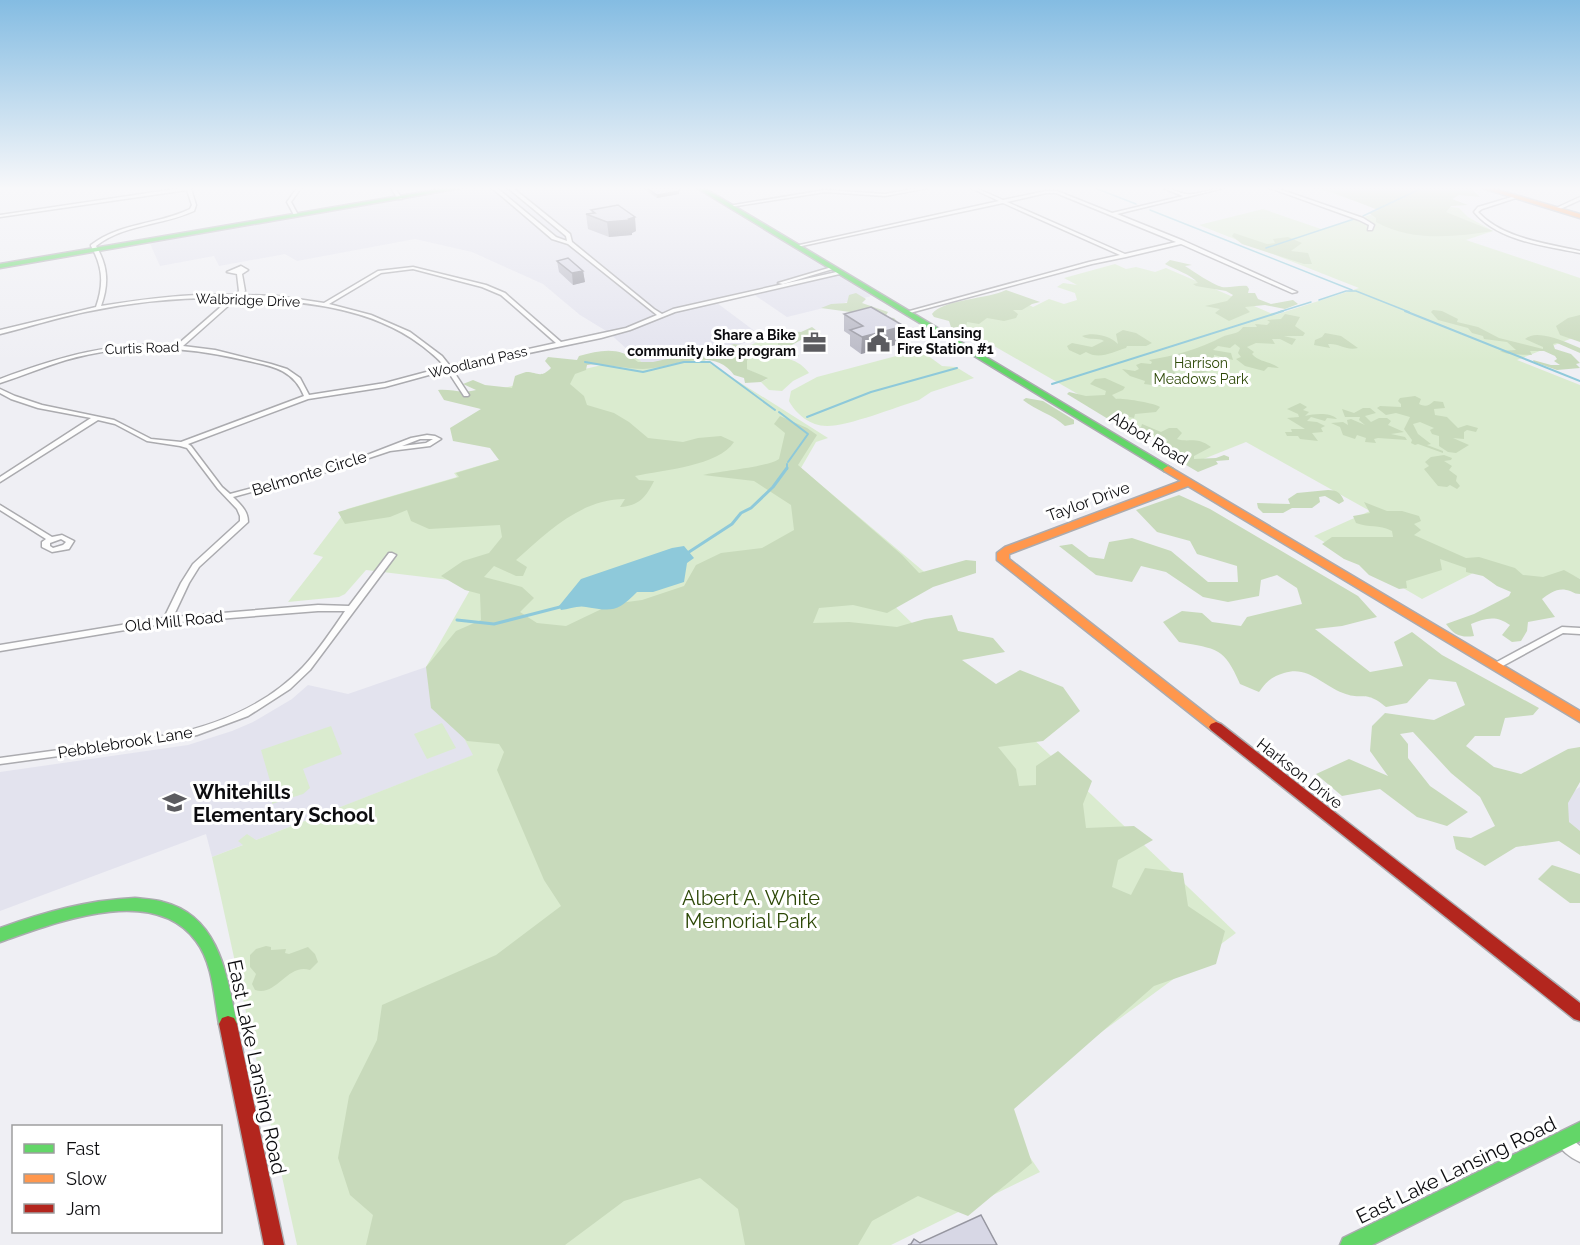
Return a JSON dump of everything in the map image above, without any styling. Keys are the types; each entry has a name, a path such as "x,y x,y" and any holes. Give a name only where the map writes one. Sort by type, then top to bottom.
{"main road":[{"path":"0,266 117,246"},
{"name":"Abbot Road","path":"798,246 1580,717"},
{"name":"Taylor Drive","path":"1002,556 1009,549 1189,482"},
{"name":"Harkson Drive","path":"1002,556 1008,566 1580,1013"},
{"name":"East Lake Lansing Road","path":"0,935 71,910 126,903 171,912 201,933 216,965 274,1245"},
{"name":"East Lake Lansing Road","path":"1350,1245 1580,1131"}],"street":[{"path":"93,246 104,265 106,278 98,308"},
{"path":"574,246 660,315"},
{"path":"1104,246 1127,256"},
{"path":"908,313 1092,263 1166,246"},
{"path":"1191,246 1294,292"},
{"path":"1558,246 1580,252"},
{"path":"325,304 380,272 413,268 484,286 503,294 560,344"},
{"name":"Woodland Pass","path":"183,444 307,397 385,385 446,367 615,333 660,315 776,286 796,284 838,271"},
{"path":"180,345 242,291 239,273"},
{"name":"Walbridge Drive","path":"0,332 98,308 159,299 275,298 325,304 367,314 399,328 442,359 466,395"},
{"name":"Curtis Road","path":"0,381 59,359 89,351 131,346 180,345 209,350 284,370 300,380 307,397"},
{"path":"0,391 24,401 120,424 150,441 183,444 193,450 220,488 240,508 244,522 196,566 184,583 167,620"},
{"path":"0,480 96,418"},
{"name":"Belmonte Circle","path":"230,496 428,436 438,439 428,445 388,449"},
{"path":"0,507 51,539"},
{"name":"Pebblebrook Lane","path":"0,761 169,738 194,733 246,714 287,687 307,668 392,555"},
{"name":"Old Mill Road","path":"0,648 167,620 318,608 350,609"},
{"path":"1496,666 1562,630 1580,631"},
{"path":"1562,1140 1580,1155"}],"shaded area":[{"path":"151,246 377,246 297,261 285,254 219,266 214,256 160,266"},
{"path":"446,246 790,246 872,296 787,317 753,294 717,303 764,338 648,368 608,332 580,315 543,284 472,252"},
{"name":"Whitehills Elementary School","path":"426,667 474,755 212,857 206,834 0,911 0,772 188,745 253,722 292,699 308,685 348,694"},
{"path":"1580,787 1580,845 1537,816"}],"green space":[{"path":"1249,246 1298,246 1291,251 1308,253 1312,264 1304,264"},
{"name":"Harrison Meadows Park","path":"1253,246 1484,246 1580,278 1580,335 1517,360 1580,385 1580,579 1574,576 1536,596 1483,568 1422,599 1314,536 1370,511 1246,442 1196,462 935,312 1007,293 1033,307 1049,299 1064,304 1077,300 1075,293 1057,287 1063,283 1077,285 1064,278 1115,264 1126,269 1136,267 1155,272 1166,268 1275,315 1359,288"},
{"path":"1170,260 1192,265 1185,266 1222,287 1247,286 1248,293 1255,293 1258,299 1271,304 1293,300 1298,304 1285,309 1265,305 1245,307 1250,312 1229,321 1215,313 1220,309 1205,306 1227,301 1233,295 1226,291 1196,286 1193,284 1198,283 1191,277 1165,264"},
{"path":"1006,290 1040,302 1022,310 1013,310 1018,314 1016,318 1004,321 987,318 979,324 967,322 966,327 962,328 965,332 951,327 949,321 934,317 932,314 946,305"},
{"path":"856,293 866,299 862,303 888,312 885,317 894,318 897,321 889,323 855,317 850,312 821,308 831,304 847,303 849,295"},
{"path":"1433,310 1442,311 1458,319 1457,322 1478,327 1499,338 1543,349 1525,339 1530,336 1544,335 1580,348 1580,353 1557,343 1553,344 1555,349 1571,354 1580,363 1576,364 1580,368 1557,370 1534,362 1533,360 1560,365 1554,361 1557,359 1555,356 1544,351 1530,351 1532,355 1504,353 1500,351 1516,350 1507,342 1484,339 1483,336 1472,333 1468,328 1438,320 1431,312"},
{"path":"1285,314 1300,317 1295,326 1305,333 1303,336 1284,336 1296,339 1292,345 1280,339 1272,339 1275,344 1256,343 1247,347 1254,352 1252,354 1255,357 1279,368 1268,367 1264,371 1245,366 1236,359 1241,357 1238,353 1240,348 1235,344 1230,348 1218,346 1213,350 1231,353 1233,360 1214,355 1219,358 1221,364 1200,373 1182,369 1172,370 1179,376 1161,378 1160,386 1144,384 1145,381 1130,376 1122,369 1135,371 1139,369 1136,365 1141,363 1151,364 1149,360 1196,348 1236,333 1243,327 1257,327 1255,324 1267,325 1270,322 1267,320 1281,319"},
{"path":"1580,315 1580,342 1560,335 1556,326 1568,318"},
{"path":"812,327 821,334 810,335 790,346 799,356 793,359 785,358 778,348 778,334 788,331 801,332"},
{"path":"1123,330 1136,333 1152,343 1146,346 1127,346 1101,355 1086,352 1080,355 1069,350 1067,346 1072,343 1092,347 1104,341 1082,336 1091,334 1106,336 1118,344 1116,334"},
{"path":"1325,333 1341,336 1358,348 1332,344 1328,344 1330,348 1314,345 1315,340"},
{"path":"778,334 778,348 784,358 798,363 809,373 793,381 782,391 769,390 761,382 767,379 747,369 747,361 753,351 749,346"},
{"name":"Albert A. White Memorial Park","path":"734,344 749,346 753,351 747,361 747,369 768,378 761,382 745,383 744,378 734,375 725,366 715,361 704,360 691,360 643,369 587,365 586,370 575,374 570,384 584,396 587,405 614,413 648,438 683,442 721,436 734,442 727,450 703,462 635,476 639,480 654,481 645,496 637,503 620,507 625,499 609,501 593,505 565,519 516,560 527,567 523,576 516,576 494,566 484,577 522,587 534,598 520,612 537,623 566,626 612,604 642,600 684,586 696,565 721,553 762,548 794,530 791,505 754,481 703,475 755,467 779,459 785,433 774,424 780,416 807,428 817,435 798,465 902,555 919,573 966,560 976,561 976,573 933,587 887,613 853,605 819,608 813,623 849,622 897,627 925,619 952,615 958,631 993,638 1005,652 962,660 996,684 1020,670 1063,687 1080,711 1043,741 998,747 1016,769 1019,786 1036,785 1036,766 1058,751 1092,781 1083,804 1086,828 1134,826 1153,840 1118,860 1112,887 1131,895 1145,868 1183,873 1188,906 1225,931 1216,964 1154,986 1014,1109 1032,1163 968,1216 918,1196 872,1221 858,1245 745,1245 738,1209 700,1178 624,1201 565,1245 366,1245 373,1215 350,1195 338,1158 349,1096 377,1040 382,1005 496,955 561,906 544,880 497,770 504,752 499,744 467,741 431,708 426,667 456,631 481,620 480,594 465,590 441,576 463,561 489,553 502,537 500,525 429,529 411,521 407,510 390,517 345,524 338,512 459,477 456,473 499,460 490,448 453,441 450,428 481,409 444,400 438,390 465,392 476,390 463,384 473,380 485,385 512,388 515,376 526,372 541,374 551,368 545,361 548,357 577,360 579,356 595,352 617,351 638,362 653,362 686,355 689,350 713,350"},
{"path":"915,351 923,352 942,366 956,367 974,378 931,392 919,400 860,420 836,425 827,426 809,422 795,410 789,401 791,391 817,377"},
{"name":"Albert A. White Memorial Park","path":"698,356 828,438 816,442 801,468 935,581 888,600 1236,933 997,1109 1040,1172 891,1245 297,1245 212,857 243,845 238,841 247,834 256,840 473,755 426,667 474,583 366,570 345,594 339,597 288,602 323,557 313,554 347,509 457,477 454,473 505,458 481,409 457,399 636,357 648,368"},
{"path":"1105,378 1125,387 1112,395 1116,399 1138,401 1160,407 1156,412 1135,414 1134,418 1129,417 1127,421 1136,428 1141,427 1142,424 1161,432 1169,428 1177,428 1182,433 1177,439 1197,441 1211,447 1194,456 1194,459 1216,458 1224,455 1229,457 1229,460 1216,461 1218,464 1198,472 1164,452 1162,448 1168,440 1164,437 1136,436 1067,394 1069,392 1086,396 1105,395 1106,391 1090,384 1095,379"},
{"path":"1415,396 1421,399 1419,404 1423,406 1434,401 1443,402 1445,408 1434,409 1435,415 1447,417 1458,428 1467,425 1478,428 1476,432 1467,430 1464,432 1464,439 1453,438 1469,445 1456,453 1448,452 1439,446 1439,436 1432,434 1430,430 1434,428 1420,422 1413,424 1418,434 1431,444 1427,445 1443,453 1415,445 1411,443 1412,440 1404,429 1410,417 1396,413 1386,415 1377,408 1380,406 1401,407 1398,401 1400,398"},
{"path":"1026,398 1043,401 1074,420 1074,424 1065,426 1023,400"},
{"path":"1300,403 1307,407 1303,410 1309,412 1305,416 1326,414 1337,419 1327,418 1325,421 1311,417 1307,421 1325,426 1321,428 1323,432 1312,433 1318,441 1287,436 1285,432 1292,432 1291,429 1305,429 1287,418 1299,417 1298,414 1287,409"},
{"path":"1363,408 1370,408 1376,413 1365,416 1371,422 1379,418 1387,418 1391,421 1388,425 1404,432 1391,434 1405,437 1407,440 1378,438 1374,439 1376,443 1365,442 1366,438 1357,435 1355,439 1343,435 1340,427 1331,423 1343,422 1348,425 1347,420 1351,419 1365,425 1359,420 1360,417 1345,417 1342,409 1354,413"},
{"path":"1444,455 1452,458 1444,461 1452,466 1449,470 1457,476 1456,481 1460,486 1457,489 1450,485 1438,486 1424,469 1429,466 1425,462 1431,457"},
{"path":"1328,490 1338,493 1344,501 1339,504 1325,496 1319,497 1320,502 1312,508 1292,508 1283,513 1263,513 1258,508 1257,503 1290,504 1288,499 1297,493"},
{"path":"1179,495 1210,509 1358,596 1377,617 1342,626 1315,629 1370,672 1403,666 1394,642 1412,632 1442,655 1539,708 1533,715 1505,718 1500,736 1475,736 1466,746 1494,767 1521,774 1568,749 1580,747 1580,782 1568,803 1569,822 1580,831 1580,855 1559,841 1516,847 1485,866 1456,849 1453,836 1471,838 1495,826 1480,797 1451,773 1413,732 1400,734 1408,744 1408,758 1430,786 1468,812 1447,826 1417,817 1380,789 1342,796 1316,774 1349,759 1388,776 1370,751 1372,726 1385,713 1434,720 1465,705 1456,682 1429,679 1407,703 1386,707 1373,698 1343,693 1315,677 1293,671 1276,676 1259,692 1240,684 1224,656 1202,646 1179,642 1163,622 1182,611 1202,613 1212,622 1241,626 1247,617 1302,604 1297,588 1277,575 1261,580 1259,596 1228,602 1203,597 1166,572 1141,566 1132,582 1096,575 1059,546 1072,544 1089,557 1104,559 1109,542 1132,538 1171,551 1208,582 1238,582 1237,566 1197,554 1190,541 1157,532 1136,510"},
{"path":"1364,502 1387,511 1402,511 1419,516 1421,521 1414,524 1421,530 1414,535 1466,558 1479,557 1515,568 1523,575 1543,577 1564,570 1580,579 1580,594 1559,590 1542,599 1555,617 1528,622 1527,631 1521,641 1512,642 1502,635 1510,625 1495,619 1486,619 1471,624 1474,636 1458,635 1446,624 1474,614 1509,596 1511,592 1483,576 1466,572 1466,568 1440,559 1442,570 1406,581 1407,588 1399,589 1369,575 1359,565 1344,559 1322,544 1332,537 1393,537 1392,531 1387,529 1356,523 1353,516 1370,513"},
{"path":"442,723 456,748 427,759 414,734"},
{"path":"331,726 342,754 303,769 310,788 303,794 272,804 274,786 270,781 261,750"},
{"path":"1552,865 1580,874 1580,903 1570,903 1538,879"},
{"path":"271,947 271,950 286,949 285,953 289,954 308,947 315,954 318,962 310,970 295,971 270,989 255,990 252,984 256,974 250,967 250,955 256,949"}],"water":[{"path":"684,546 694,558 687,563 684,582 653,592 637,592 625,603 609,609 580,606 561,610 559,606 581,579"}],"building":[{"path":"568,258 583,271 572,273 557,261"},
{"path":"871,307 904,326 862,337 850,330 863,326 844,314"},
{"path":"981,1215 997,1245 908,1245 914,1239 920,1243"}],"waterway":[{"path":"1241,246 1352,290"},
{"path":"1266,248 1272,246"},
{"path":"1319,300 1346,291 1356,291 1409,312"},
{"path":"1279,312 1311,302"},
{"path":"1052,384 1283,311"},
{"path":"1405,311 1580,381"},
{"path":"585,362 643,372 684,362 710,362 775,410"},
{"path":"807,417 871,392 957,368"},
{"path":"779,412 808,434 788,462"},
{"path":"689,552 732,524 741,513 751,508 773,487 787,468"},
{"path":"457,620 494,624 560,607"}],"traffic: fast":[{"path":"0,266 117,246"},
{"path":"797,246 1168,469"},
{"path":"0,935 77,911 106,906 135,904 162,908 185,918 208,946 219,978 228,1024"},
{"path":"1350,1245 1580,1131"}],"traffic: slow":[{"path":"1168,469 1580,717"},
{"path":"1189,482 1009,549 1003,553 1003,560 1216,727"}],"traffic: jam":[{"path":"1216,727 1580,1013"},
{"path":"228,1024 274,1245"}],"place":[{"name":"East Lansing Fire Station #1","path":"879,341"},
{"name":"Share a Bike community bike program","path":"814,343"},
{"name":"Whitehills Elementary School","path":"175,803"}]}
